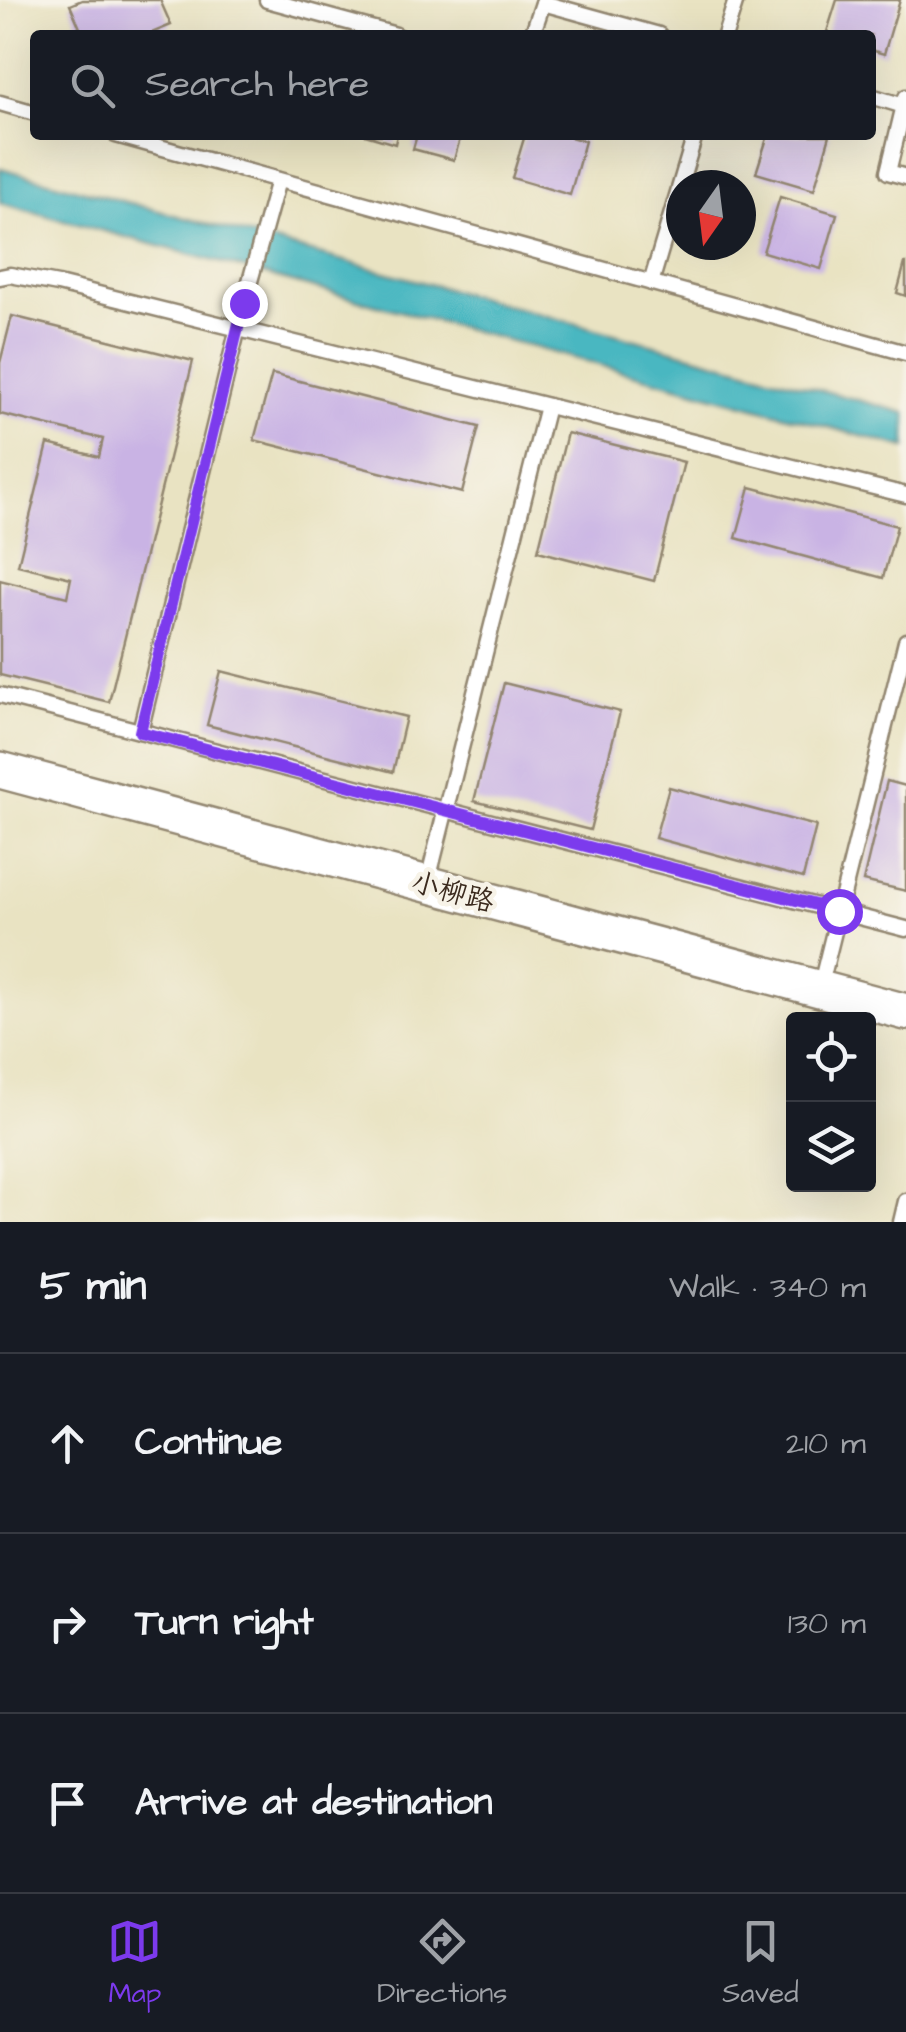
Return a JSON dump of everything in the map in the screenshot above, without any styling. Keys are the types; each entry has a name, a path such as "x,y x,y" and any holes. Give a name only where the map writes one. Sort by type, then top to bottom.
{"street":[{"name":"小柳路","path":"0,770 906,1012"},
{"name":"小柳路","path":"0,790 824,1012"},
{"path":"876,1026 906,1034"}],"lane":[{"path":"268,0 378,30"},
{"path":"727,30 736,0"},
{"path":"534,30 544,1 641,30"},
{"path":"876,97 905,101 888,172 906,177"},
{"path":"0,103 30,111"},
{"path":"134,140 906,353"},
{"path":"651,282 694,140"},
{"path":"140,732 244,303 278,180"},
{"path":"0,278 10,275 58,284 906,496"},
{"path":"427,884 547,406"},
{"path":"820,989 906,641"},
{"path":"0,695 906,928"},
{"path":"901,1222 906,1201"}],"water":[{"path":"0,168 906,413 906,448 0,203"}],"building":[{"path":"82,0 160,0 171,25 159,30 81,30 70,5"},
{"path":"837,0 900,0 884,54 876,52 876,30 828,30"},
{"path":"416,140 460,140 454,160 413,149"},
{"path":"523,140 585,141 570,195 512,178"},
{"path":"766,140 829,140 814,190 756,173"},
{"path":"780,197 837,214 821,269 763,252"},
{"path":"906,263 906,296 897,293"},
{"path":"12,316 193,361 109,702 0,675 0,580 67,597 71,578 18,565 48,444 99,457 103,439 0,414 0,363"},
{"path":"272,374 479,427 462,493 254,440"},
{"path":"567,433 684,462 654,581 538,551"},
{"path":"750,487 897,526 883,578 736,538"},
{"path":"221,671 406,717 393,772 207,725"},
{"path":"504,683 620,712 590,830 474,801"},
{"path":"887,781 906,786 906,891 863,881"},
{"path":"669,787 816,826 803,878 655,838"}],"route":[{"path":"244,303 140,732 839,911"}]}
